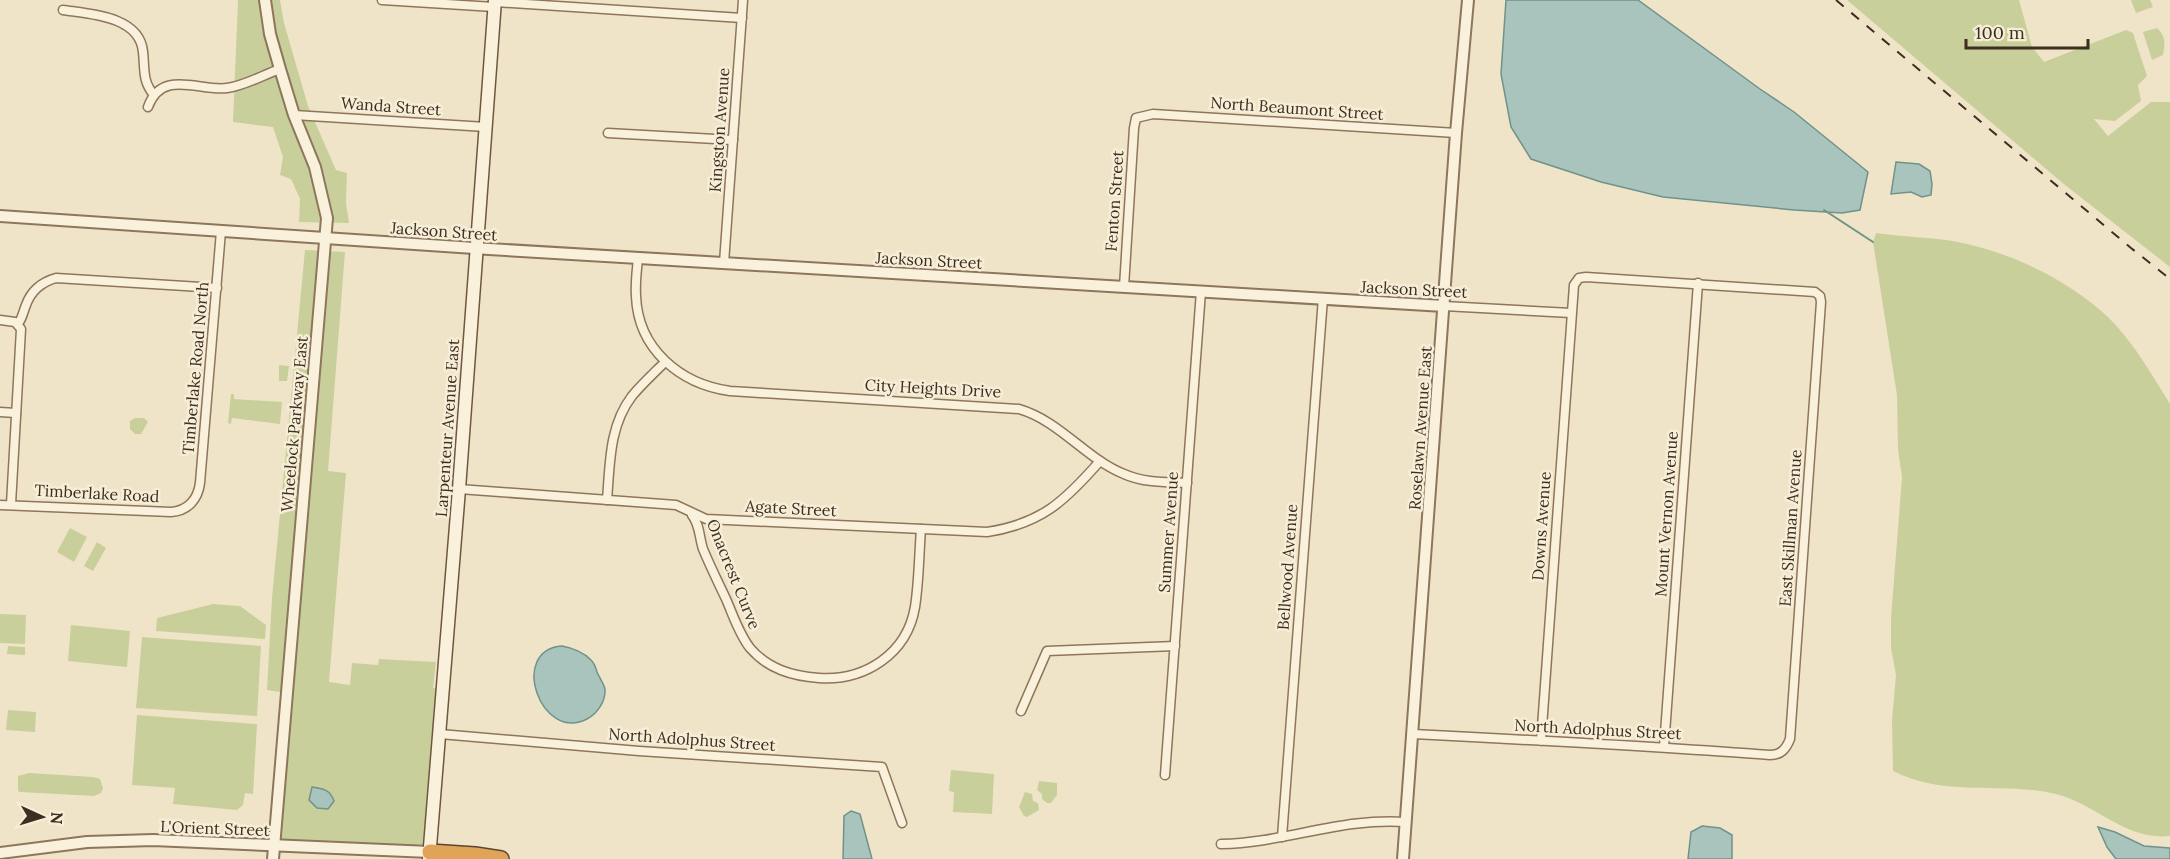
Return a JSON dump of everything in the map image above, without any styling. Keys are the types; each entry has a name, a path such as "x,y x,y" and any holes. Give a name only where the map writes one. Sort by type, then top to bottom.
{"highway":[{"path":"430,856 476,855 501,859"}],"main road":[{"name":"Larpenteur Avenue East","path":"430,856 495,3"}],"street":[{"name":"Wheelock Parkway East","path":"265,0 270,34 294,114 315,167 327,218 273,859"},
{"path":"382,0 495,3 742,18"},
{"name":"Kingston Avenue","path":"724,263 743,0"},
{"name":"Roselawn Avenue East","path":"1403,859 1456,133 1468,0"},
{"path":"63,10 111,19 134,31 142,44 145,80 154,96"},
{"path":"148,107 154,96 163,89 178,84 226,88 280,69"},
{"name":"Wanda Street","path":"294,114 486,127"},
{"name":"North Beaumont Street","path":"1136,118 1153,114 1456,133"},
{"name":"Fenton Street","path":"1124,287 1136,118"},
{"path":"608,133 733,140"},
{"name":"Jackson Street","path":"0,216 477,249 1571,313"},
{"name":"Timberlake Road North","path":"190,504 198,494 200,483 221,231"},
{"path":"607,500 611,449 618,422 632,396 665,362 647,338 638,311 636,290 638,258"},
{"path":"1571,313 1574,285 1582,277 1698,284"},
{"path":"18,324 22,319 26,303 35,291 43,283 56,278 217,288"},
{"name":"East Skillman Avenue","path":"1698,284 1813,291 1820,296 1790,739 1787,747 1780,753"},
{"name":"Mount Vernon Avenue","path":"1664,747 1698,284"},
{"name":"Summer Avenue","path":"1165,775 1201,291"},
{"name":"Bellwood Avenue","path":"1282,837 1323,298"},
{"name":"Downs Avenue","path":"1541,741 1571,313"},
{"path":"0,320 18,324 21,329 11,504"},
{"name":"City Heights Drive","path":"665,362 675,371 700,385 730,391 1019,409 1046,420 1100,461 1126,475 1140,479 1187,483"},
{"path":"0,412 16,413"},
{"name":"Agate Street","path":"459,489 676,505 706,519 987,532 1019,525 1046,513 1058,505 1100,461"},
{"name":"Timberlake Road","path":"0,505 171,512 183,510 190,504"},
{"name":"Onacrest Curve","path":"690,512 698,524 703,548 750,647 770,665 783,672 807,677 838,678 864,672 884,660 900,643 911,622 915,608 921,529"},
{"path":"1021,711 1047,651 1175,646"},
{"name":"North Adolphus Street","path":"440,734 882,767 902,823"},
{"name":"North Adolphus Street","path":"1413,734 1770,755 1780,753"},
{"path":"1221,844 1257,842 1370,821 1406,822"},
{"name":"L'Orient Street","path":"0,853 109,840 274,845 430,856"}],"green space":[{"path":"238,0 280,0 284,23 308,106 336,170 347,173 346,203 349,223 299,222 300,199 291,179 280,175 283,157 273,127 233,122"},
{"path":"1847,0 2019,0 2032,47 2044,62 2126,30 2133,33 2147,76 2138,85 2141,101 2115,121 2094,119 2108,136 2151,102 2170,102 2170,267 2065,185"},
{"path":"2131,0 2150,0 2153,7 2136,13"},
{"path":"2157,28 2163,37 2164,51 2163,55 2152,60 2143,32"},
{"path":"1876,233 1948,240 1979,247 2019,261 2058,280 2109,318 2127,338 2170,404 2170,836 2154,836 2125,828 2084,805 2056,794 2035,790 1953,787 1913,779 1893,771 1892,720 1896,675 1891,648 1891,618 1902,477 1898,450 1897,395 1873,242"},
{"path":"305,250 345,252 328,471 346,473 329,682 350,685 352,663 378,665 379,659 436,662 433,688 443,689 430,852 274,845 286,693 267,690 272,598"},
{"path":"279,365 289,366 287,381 279,381"},
{"path":"231,394 234,394 234,399 282,402 280,424 232,418 231,424 228,423"},
{"path":"135,418 144,418 148,422 141,434 135,434 130,429 130,421"},
{"path":"70,528 87,537 74,562 57,552"},
{"path":"97,542 106,548 93,571 84,566"},
{"path":"213,604 240,606 266,625 265,639 156,631 157,618"},
{"path":"0,614 26,615 25,644 0,643"},
{"path":"71,625 130,631 127,667 68,661"},
{"path":"142,637 261,646 257,716 136,708"},
{"path":"8,646 25,647 25,655 7,654"},
{"path":"8,710 36,712 35,732 6,730"},
{"path":"137,715 257,724 253,794 245,793 243,805 237,810 173,804 175,788 132,785"},
{"path":"951,770 994,774 992,814 953,812 954,792 949,791"},
{"path":"29,773 93,777 100,779 103,788 101,793 94,796 18,791 18,776"},
{"path":"1039,781 1057,783 1057,795 1051,803 1042,799 1042,794 1037,790"},
{"path":"1025,792 1032,794 1033,801 1038,803 1039,810 1027,817 1019,807"}],"water":[{"path":"1506,0 1638,0 1794,112 1868,172 1860,210 1842,213 1794,210 1663,197 1601,182 1531,159 1511,127 1501,74"},
{"path":"1896,162 1919,164 1930,171 1931,195 1922,197 1911,192 1891,194"},
{"path":"562,646 578,651 591,660 605,689 600,707 594,714 587,719 571,723 556,718 545,708 537,693 534,677 537,662 546,651"},
{"path":"312,787 323,789 330,794 334,801 328,809 317,808 309,800"},
{"path":"851,811 860,814 872,859 843,859 844,816"},
{"path":"1702,826 1720,828 1732,835 1732,859 1688,859 1691,832"},
{"path":"2098,827 2115,832 2144,846 2170,848 2170,859 2116,859 2107,847"}],"waterway":[{"path":"1824,210 1873,242"}],"railway":[{"path":"1836,0 2170,279"}]}
